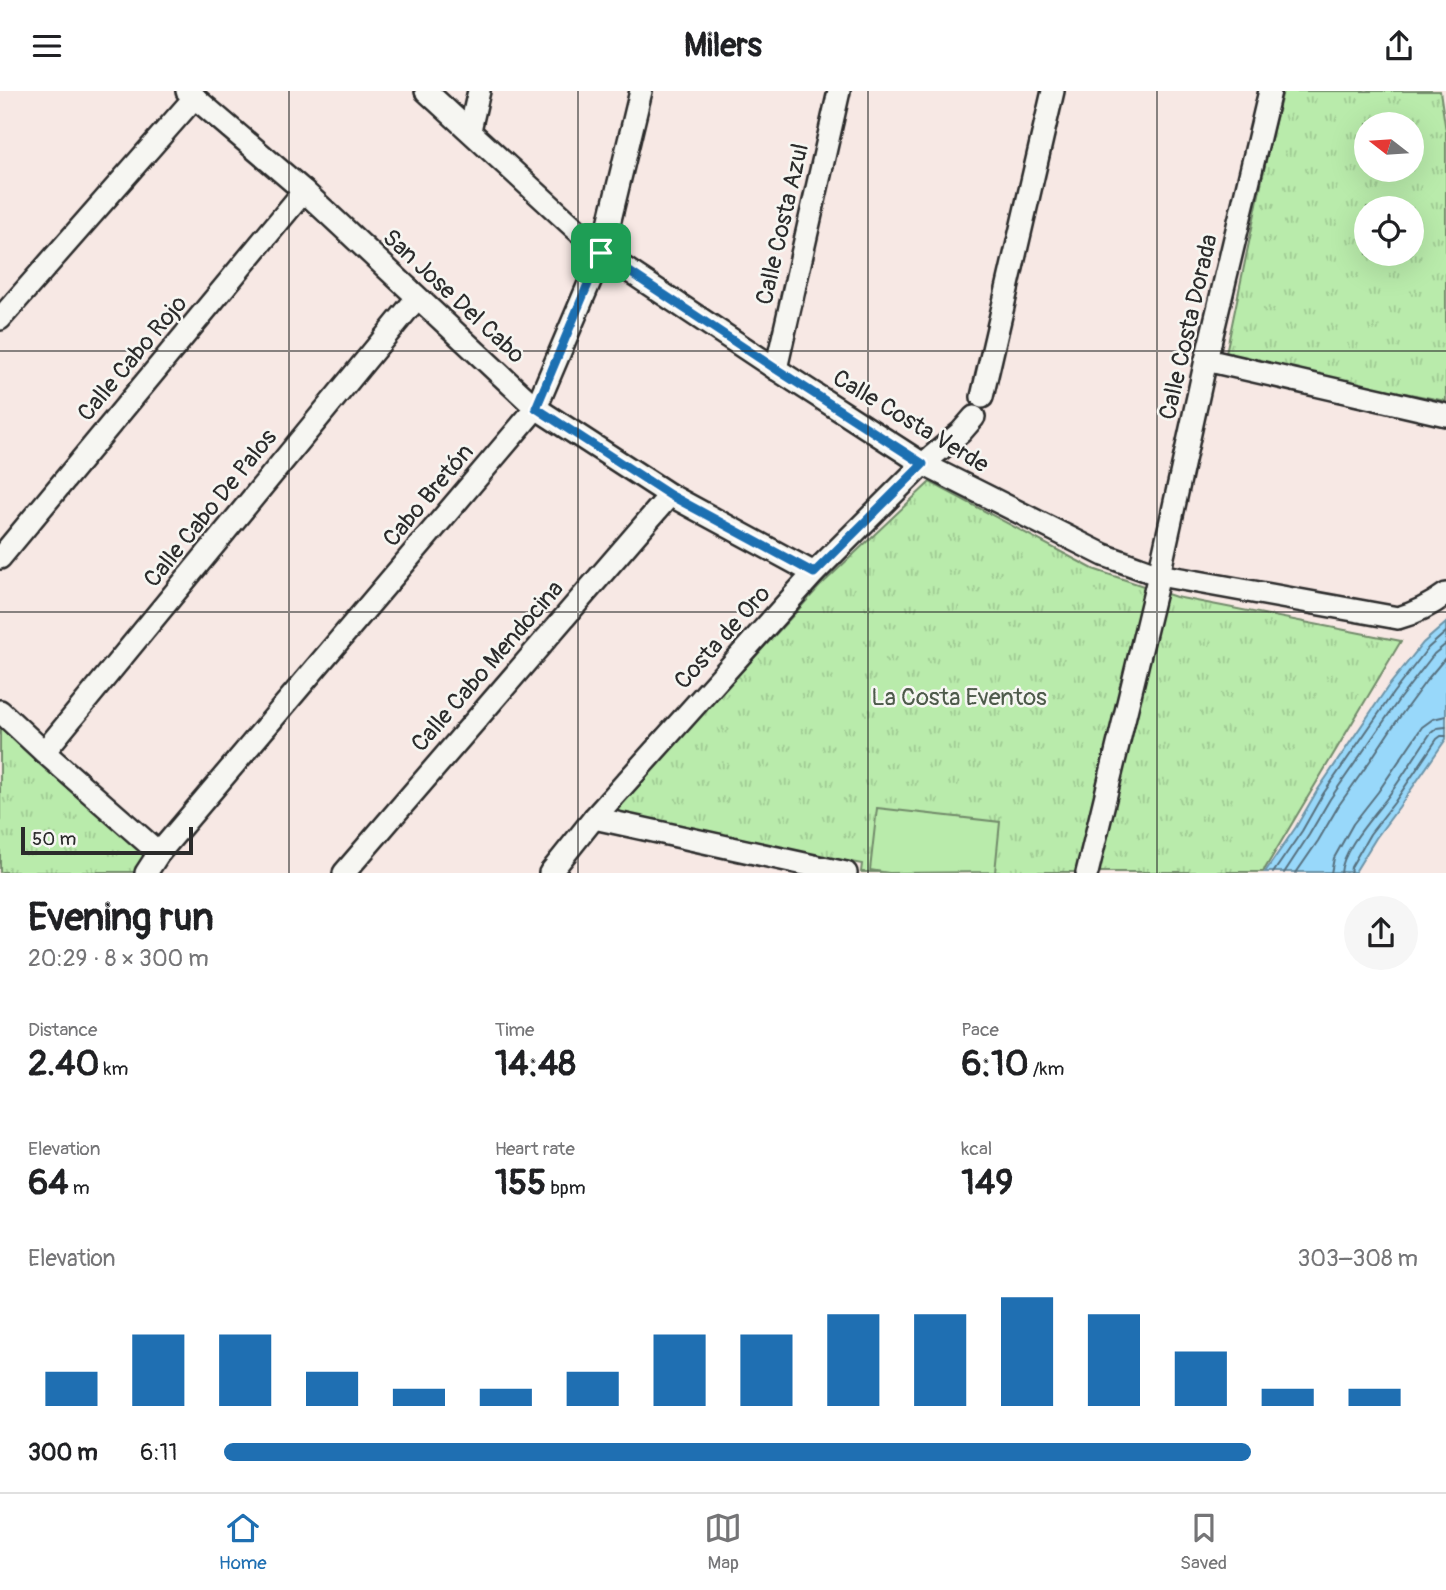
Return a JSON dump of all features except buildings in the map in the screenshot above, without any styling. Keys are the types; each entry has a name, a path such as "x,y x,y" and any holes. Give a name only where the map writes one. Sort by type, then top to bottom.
{"street":[{"name":"Calle Costa Verde","path":"426,91 601,253 923,464 1104,555 1159,575 1398,618 1430,606 1446,594"},
{"path":"470,130 479,91"},
{"name":"Cabo Bretón","path":"146,873 159,853 536,408 601,253 641,91"},
{"name":"Calle Costa Azul","path":"776,369 839,91"},
{"path":"982,397 1053,91"},
{"name":"Calle Costa Dorada","path":"1087,873 1159,575 1206,360 1270,91"},
{"path":"0,319 191,94"},
{"name":"San Jose Del Cabo","path":"191,94 304,191 536,408 670,495 814,573"},
{"name":"Calle Cabo Rojo","path":"0,558 304,191"},
{"name":"Calle Cabo De Palos","path":"44,752 417,298"},
{"path":"1206,360 1446,415"},
{"name":"Costa de Oro","path":"550,873 594,818 814,573 923,464 974,418"},
{"name":"Calle Cabo Mendocina","path":"344,873 670,495"},
{"path":"0,711 159,853"},
{"path":"594,818 846,873"}],"green space":[{"path":"1283,91 1440,91 1446,131 1446,401 1225,358"},
{"name":"La Costa Eventos","path":"930,482 1093,569 1176,597 1401,641 1263,872 861,872 862,864 609,816 820,586"},
{"path":"0,723 151,851 135,872 0,872"},
{"path":"877,808 1000,822 995,872 889,873 870,870"}],"water":[{"path":"1446,623 1446,739 1355,872 1265,872 1387,688 1423,643"}],"route":[{"path":"601,253 923,464 814,573 670,495 536,408 601,253"}]}
